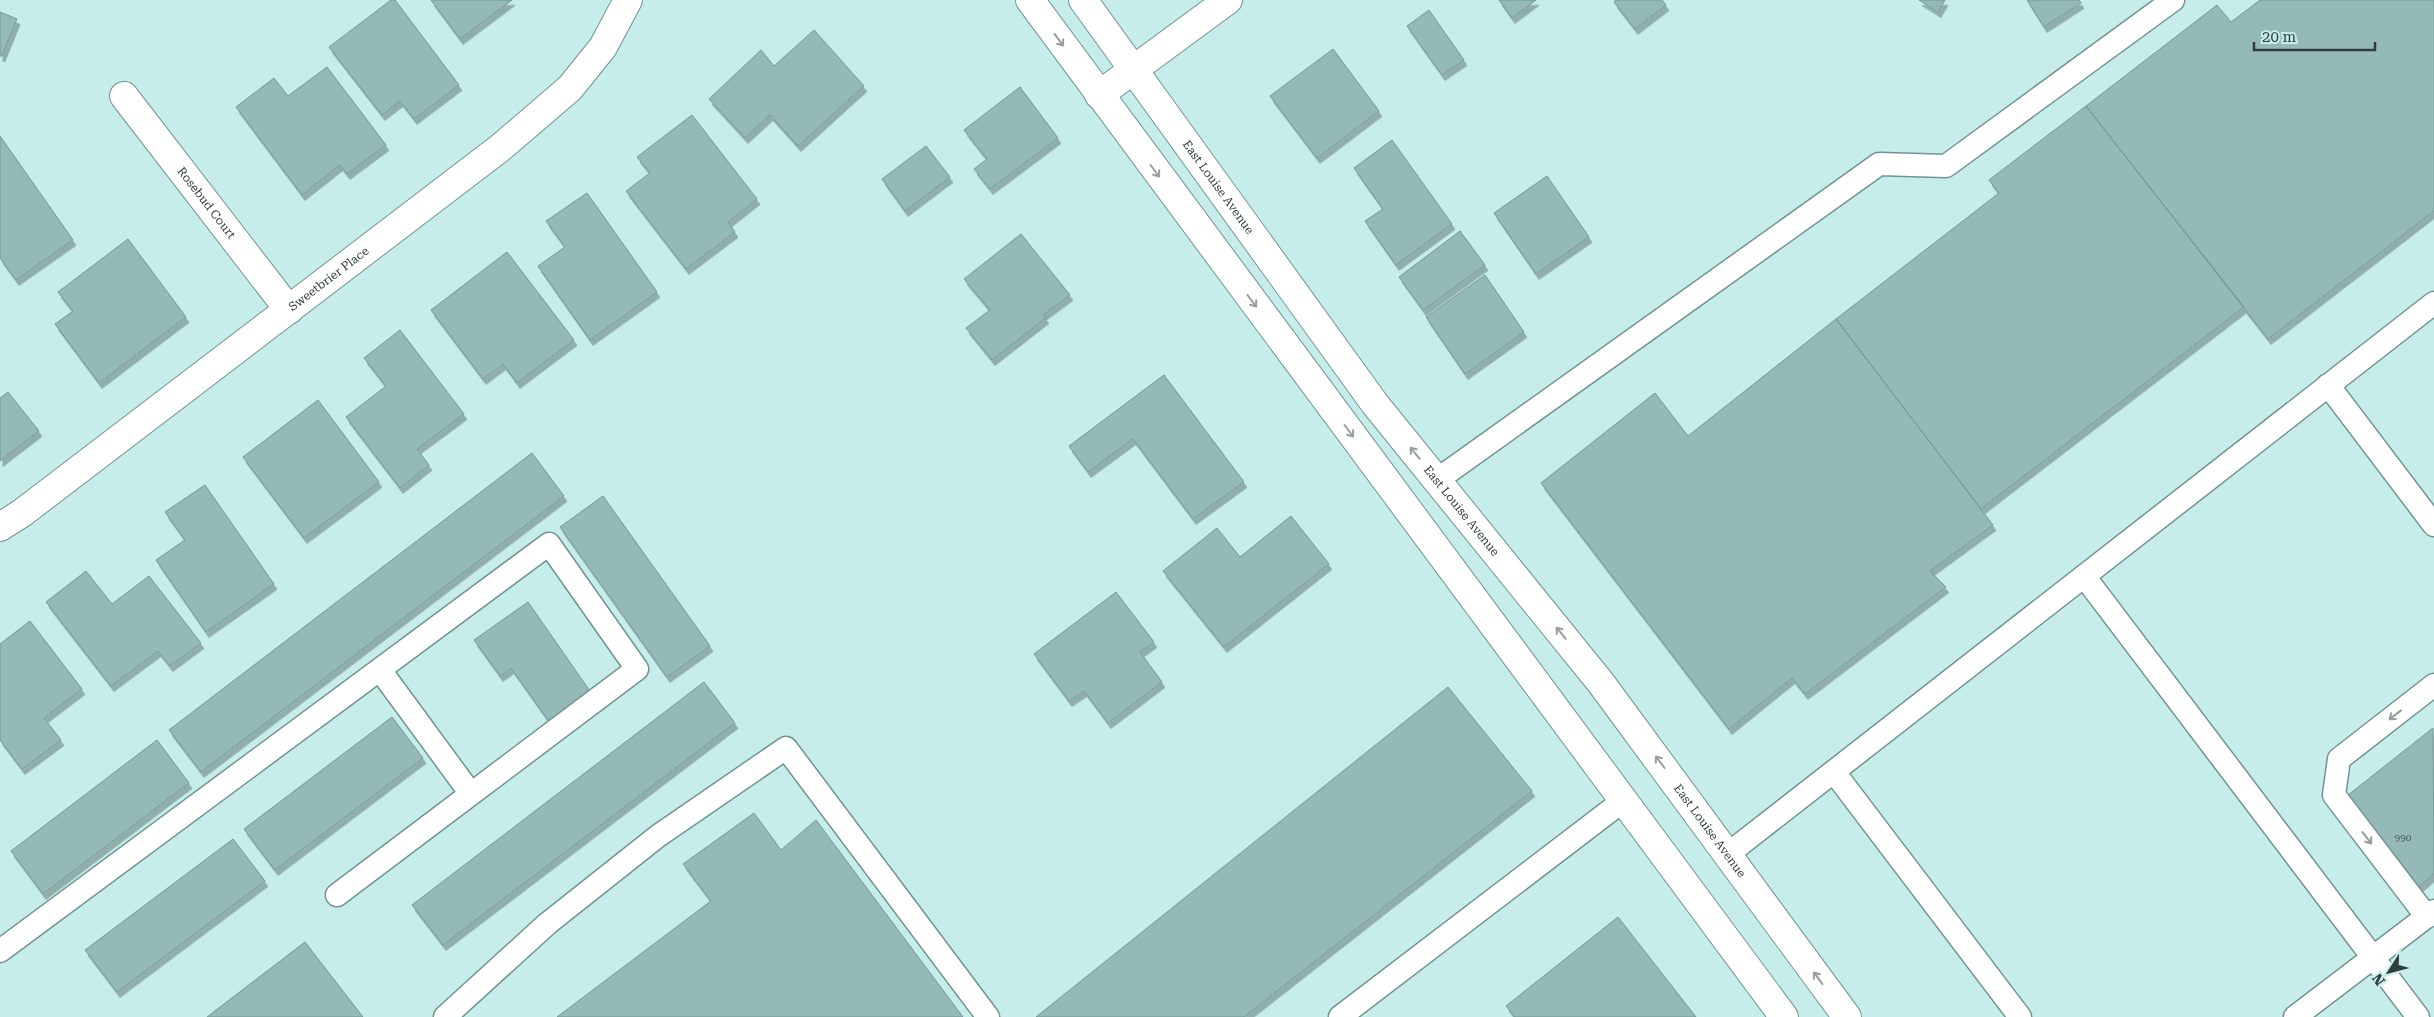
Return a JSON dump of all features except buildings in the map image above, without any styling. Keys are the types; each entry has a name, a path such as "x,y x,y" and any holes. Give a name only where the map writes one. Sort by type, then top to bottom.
{"street":[{"name":"Sweetbrier Place","path":"0,527 22,513 500,148 570,88 603,47 628,0"},
{"path":"1030,0 1784,1017"},
{"name":"East Louise Avenue","path":"1083,0 1375,404 1601,683 1847,1017"},
{"path":"1099,95 1228,0"},
{"name":"Rosebud Court","path":"124,96 288,310"}],"lane":[{"path":"1437,480 1879,164 1946,166 2173,0"},
{"path":"1728,854 2434,303"},
{"path":"2328,386 2434,525"},
{"path":"0,951 549,544 637,669 337,895"},
{"path":"2084,576 2418,1017"},
{"path":"380,670 471,794"},
{"path":"2295,1017 2430,914 2334,795 2340,758 2434,686"},
{"path":"445,1017 547,924 658,836 786,748 988,1017"},
{"path":"1834,772 2020,1017"},
{"path":"1340,1017 1624,800"}]}
